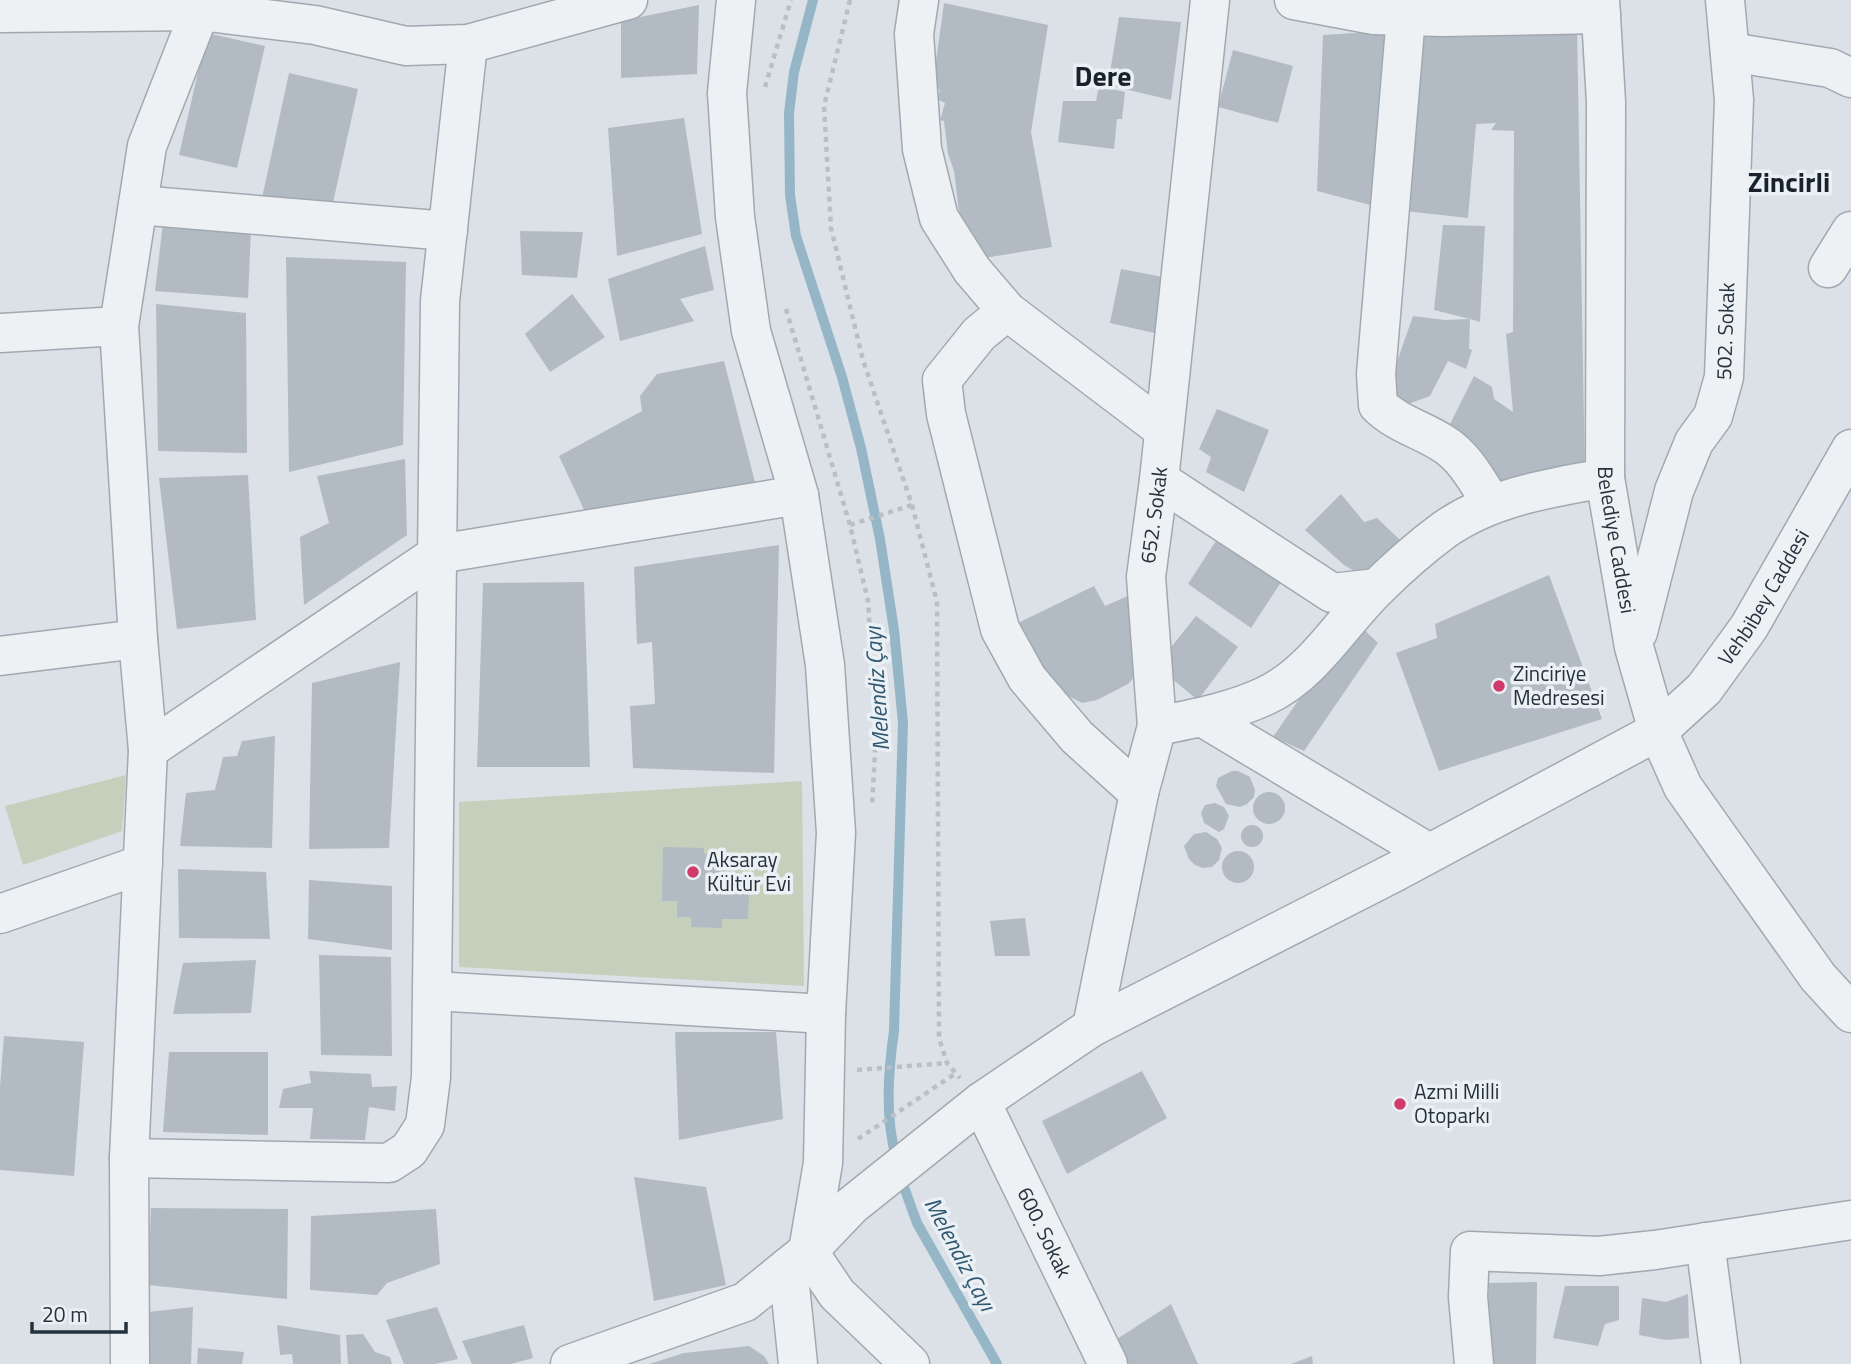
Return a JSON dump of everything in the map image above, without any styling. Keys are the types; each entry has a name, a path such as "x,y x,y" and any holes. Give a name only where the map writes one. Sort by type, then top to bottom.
{"street":[{"path":"0,13 219,8 315,25 406,46 468,44 628,0"},
{"path":"736,0 727,93 737,229 751,331 799,495 825,665 836,833 826,1014 823,1163 798,1259 798,1364"},
{"path":"919,0 914,34 922,149 939,218 972,270 1007,311 1164,430"},
{"name":"652. Sokak","path":"1092,1027 1139,793 1157,726 1146,577 1159,480 1210,0"},
{"path":"1294,0 1374,15 1406,16 1600,7"},
{"name":"502. Sokak","path":"1634,647 1674,491 1694,442 1713,416 1724,377 1734,100 1725,0"},
{"name":"Belediye Caddesi","path":"1600,7 1606,102 1605,478 1634,647 1658,731 1683,787 1818,977 1851,1013"},
{"path":"130,1364 129,1158 148,750 138,639 119,326 147,146 219,8"},
{"path":"1406,16 1376,374 1378,405 1388,416 1446,445 1468,467 1492,504"},
{"path":"129,1158 389,1163 409,1150 425,1125 431,1077 433,991 440,301 468,44"},
{"path":"1730,52 1830,68 1851,78"},
{"path":"138,205 448,231"},
{"path":"1828,268 1851,231"},
{"path":"1007,311 979,334 942,380 946,414 1000,629 1027,678 1077,737 1139,793"},
{"path":"0,333 119,326"},
{"name":"Vehbibey Caddesi","path":"570,1364 745,1302 798,1259 851,1206 981,1102 1092,1027 1658,731 1704,689 1749,627 1847,466"},
{"path":"1157,726 1202,717 1265,696 1299,673 1377,588 1445,530 1492,504 1542,489 1605,478"},
{"path":"1159,480 1332,593 1377,588"},
{"path":"148,750 438,554 799,495"},
{"path":"0,656 138,639"},
{"path":"1202,717 1429,853"},
{"path":"0,915 143,864"},
{"path":"433,991 826,1014"},
{"name":"600. Sokak","path":"981,1102 1108,1364"},
{"path":"1474,1364 1468,1297 1469,1251 1599,1256 1851,1220"},
{"path":"1705,1242 1721,1364"},
{"path":"798,1259 910,1364"}],"path":[{"path":"850,0 824,106 831,229 863,360 912,505 937,602 939,1038 947,1063 862,1070"},
{"path":"850,525 912,505"},
{"path":"823,1163 956,1073"}],"green space":[{"path":"126,775 122,831 23,865 5,806"},
{"path":"802,781 804,986 459,967 459,802"}],"building":[{"path":"944,3 1048,25 1031,132 1052,247 978,259 959,211 944,121 940,120 945,103 937,99 940,90 933,83"},
{"path":"699,5 697,74 621,78 621,21"},
{"path":"1119,17 1181,22 1171,100 1108,85"},
{"path":"1577,27 1585,480 1492,502 1442,440 1474,376 1492,387 1494,399 1513,412 1506,334 1513,332 1514,131 1491,130 1496,123 1476,124 1468,218 1405,211 1416,33"},
{"path":"1386,31 1374,206 1317,191 1323,35"},
{"path":"207,33 265,46 237,168 179,155"},
{"path":"1233,50 1293,66 1278,123 1218,107"},
{"path":"289,73 358,89 332,207 262,198"},
{"path":"1099,86 1125,92 1122,119 1117,119 1114,149 1058,142 1063,101 1096,101"},
{"path":"684,118 702,234 617,256 608,128"},
{"path":"163,223 251,229 248,298 155,291"},
{"path":"1443,225 1485,226 1480,322 1434,310"},
{"path":"520,231 583,232 577,278 522,275"},
{"path":"705,246 714,290 680,299 694,321 620,341 608,279"},
{"path":"286,257 406,262 403,445 289,472"},
{"path":"1121,269 1168,278 1163,335 1110,323"},
{"path":"572,294 605,337 550,372 525,334"},
{"path":"156,304 246,313 247,453 158,451"},
{"path":"1413,316 1445,320 1470,319 1469,349 1472,350 1466,369 1448,361 1430,396 1400,407 1385,396"},
{"path":"724,361 758,494 587,516 559,456 642,411 640,396 657,374"},
{"path":"1217,409 1269,430 1244,492 1206,472 1211,457 1199,449"},
{"path":"405,459 407,535 304,605 300,537 329,523 317,476"},
{"path":"248,475 256,620 177,629 159,478"},
{"path":"1341,494 1364,522 1377,518 1401,541 1364,577 1344,565 1305,530"},
{"path":"1225,527 1289,570 1251,628 1188,584"},
{"path":"779,545 774,773 633,768 630,706 655,704 652,642 637,644 634,567"},
{"name":"Zinciriye Medresesi","path":"1549,575 1602,719 1439,771 1396,653 1437,638 1435,624"},
{"path":"584,582 590,767 477,767 483,583"},
{"path":"1094,586 1105,606 1130,595 1140,671 1128,684 1097,700 1082,703 1051,687 1018,623"},
{"path":"1196,616 1238,647 1198,700 1156,666"},
{"path":"1354,620 1378,643 1304,751 1273,737"},
{"path":"400,662 389,848 309,849 312,683"},
{"path":"275,736 272,848 180,846 186,793 215,790 223,757 237,756 242,741"},
{"path":"1232,771 1250,777 1255,790 1254,797 1240,807 1226,804 1216,786 1218,778"},
{"path":"1269,792 1280,797 1285,808 1280,819 1269,824 1258,819 1253,808 1258,797"},
{"path":"1215,803 1224,807 1229,816 1224,829 1219,832 1204,823 1201,813 1205,805"},
{"path":"1252,825 1262,832 1263,836 1256,846 1252,847 1242,840 1241,836 1248,826"},
{"path":"1206,832 1217,839 1222,848 1219,860 1212,867 1203,868 1189,859 1184,846 1194,834"},
{"name":"Aksaray Kültür Evi","path":"663,847 704,848 704,854 725,854 724,891 749,891 748,919 722,919 722,928 691,927 691,917 677,917 677,901 662,901"},
{"path":"1238,851 1249,856 1254,867 1249,878 1238,883 1227,878 1222,867 1227,856"},
{"path":"178,869 266,872 270,939 179,938"},
{"path":"309,880 392,886 392,950 308,939"},
{"path":"1025,918 1030,956 995,956 990,921"},
{"path":"319,955 391,957 392,1056 321,1055"},
{"path":"256,960 251,1013 173,1014 183,963"},
{"path":"675,1032 776,1032 783,1119 679,1140"},
{"path":"4,1036 84,1042 74,1176 0,1170 0,1087"},
{"path":"169,1052 268,1052 268,1135 163,1132"},
{"path":"309,1071 371,1074 372,1087 397,1086 395,1111 369,1107 365,1140 310,1139 313,1108 279,1108 283,1089 311,1083"},
{"path":"1142,1071 1167,1118 1067,1174 1042,1121"},
{"path":"634,1177 706,1187 726,1285 654,1301"},
{"path":"151,1208 288,1209 287,1299 148,1285"},
{"path":"436,1209 440,1264 387,1283 377,1295 310,1290 311,1216"},
{"path":"1537,1282 1536,1364 1486,1364 1489,1283"},
{"path":"1565,1286 1619,1286 1619,1320 1605,1324 1598,1346 1553,1338"},
{"path":"1688,1294 1689,1338 1666,1340 1639,1335 1642,1298 1666,1302"},
{"path":"1171,1304 1198,1364 1121,1364 1111,1343"},
{"path":"193,1307 191,1364 143,1364 139,1313"},
{"path":"437,1307 458,1359 435,1364 404,1364 386,1320"},
{"path":"277,1325 340,1335 341,1364 293,1364 292,1354 280,1355"},
{"path":"524,1325 533,1358 511,1364 472,1364 462,1341"},
{"path":"363,1334 375,1352 390,1357 392,1364 348,1364 346,1335"},
{"path":"749,1346 764,1356 769,1364 649,1364 684,1353"},
{"path":"198,1348 244,1352 242,1364 197,1364"},
{"path":"1312,1356 1313,1364 1291,1364"}],"waterway":[{"name":"Melendiz Çayı","path":"813,0 794,72 789,113 790,195 796,236 842,377 861,448 880,539 894,630 903,723 894,1031 889,1094 890,1126 896,1158"},
{"name":"Melendiz Çayı","path":"900,1176 917,1223 997,1364"}],"place":[{"name":"Zinciriye Medresesi","path":"1499,686"},
{"name":"Aksaray Kültür Evi","path":"693,872"},
{"name":"Azmi Milli Otoparkı","path":"1400,1104"}],"district":[{"name":"Dere","path":"1103,76"},
{"name":"Zincirli","path":"1789,182"}]}
